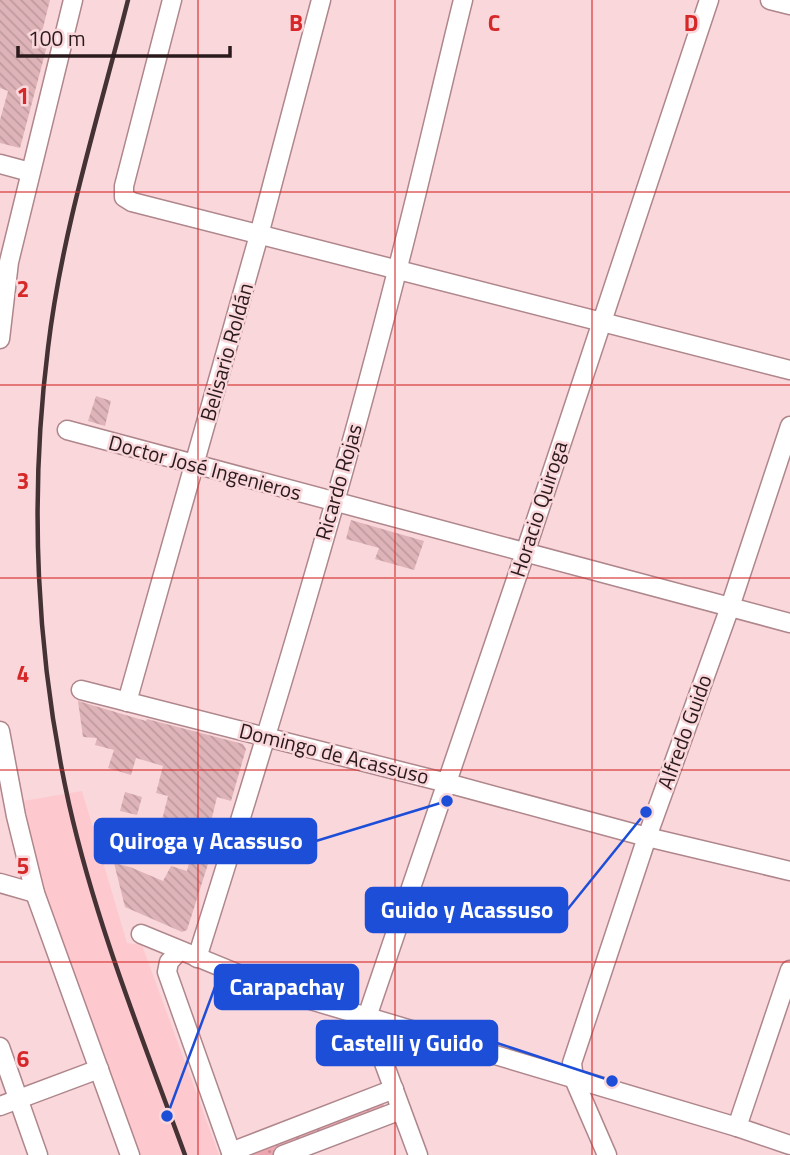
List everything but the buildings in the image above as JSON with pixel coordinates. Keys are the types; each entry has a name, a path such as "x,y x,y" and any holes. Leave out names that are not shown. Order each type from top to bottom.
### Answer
{"street":[{"path":"0,338 9,262 73,0"},
{"path":"172,0 124,186 124,197 132,202 790,370"},
{"name":"Belisario Roldán","path":"127,702 259,235 321,0"},
{"name":"Ricardo Rojas","path":"197,958 267,737 398,269 463,0"},
{"name":"Horacio Quiroga","path":"367,1017 525,554 709,0"},
{"path":"770,0 790,5"},
{"path":"0,164 30,172"},
{"name":"Alfredo Guido","path":"574,1079 572,1063 646,838 730,607 790,426"},
{"name":"Doctor José Ingenieros","path":"67,430 790,623"},
{"name":"Domingo de Acassuso","path":"81,691 447,783 646,838 790,871"},
{"path":"0,731 16,816 35,893 130,1155"},
{"path":"0,883 35,893"},
{"path":"141,934 277,990 790,1145"},
{"path":"179,951 169,962 167,972 231,1153 394,1089"},
{"path":"737,1127 790,970"},
{"path":"367,1017 418,1155"},
{"path":"0,1047 38,1155"},
{"path":"0,1106 99,1069"},
{"path":"574,1079 607,1155"},
{"path":"283,1155 401,1110"}],"shaded area":[{"path":"82,791 127,943 142,945 219,1155 138,1155 44,891 23,801"},
{"path":"381,1098 386,1111 273,1155 245,1155"}],"railway":[{"path":"128,0 82,173 54,304 42,405 39,577 49,691 58,748 80,849 121,981 185,1155"}],"place":[{"name":"Quiroga y Acassuso","path":"447,801"},
{"name":"Guido y Acassuso","path":"646,812"},
{"name":"Castelli y Guido","path":"612,1081"},
{"name":"Carapachay","path":"167,1116"}]}
